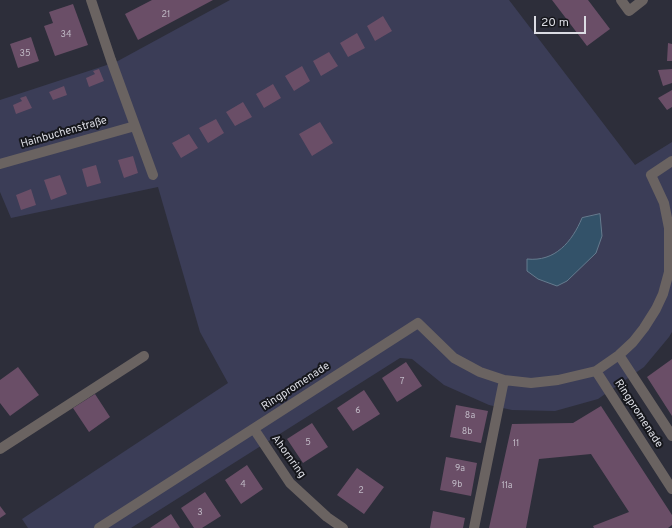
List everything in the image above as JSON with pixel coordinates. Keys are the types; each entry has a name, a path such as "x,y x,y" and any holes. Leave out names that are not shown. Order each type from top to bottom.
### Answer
{"street":[{"path":"91,0 153,175"},
{"path":"621,0 629,11 643,0"},
{"name":"Hainbuchenstraße","path":"0,164 135,126"},
{"name":"Ringpromenade","path":"99,528 418,323 454,358 480,372 504,380 531,382 558,380 596,371 619,355 633,342 644,328 663,294 671,273 668,222 664,203 651,175 672,161"},
{"name":"Ringpromenade","path":"619,355 672,436"},
{"path":"0,449 144,356"},
{"name":"Ringpromenade","path":"596,371 672,490"},
{"path":"474,528 504,380"},
{"name":"Ahornring","path":"254,429 290,483 327,517 343,528"}],"shaded area":[{"path":"230,0 509,0 635,165 672,142 672,332 644,367 598,399 555,411 512,410 489,405 444,385 412,359 400,358 131,528 28,528 22,519 228,383 200,332 158,187 11,218 0,192 0,100 116,62"},
{"path":"600,214 602,236 596,253 567,281 557,286 538,279 527,271 527,259 537,259 554,254 568,242 582,218"}],"building":[{"path":"152,0 213,0 138,40 125,14"},
{"path":"552,0 588,0 610,29 587,46"},
{"path":"73,4 88,45 55,56 44,26 53,23 49,12"},
{"path":"383,16 392,31 375,41 367,26"},
{"path":"357,33 365,48 348,57 340,43"},
{"path":"31,37 39,61 18,68 10,44"},
{"path":"668,43 672,44 672,61 667,61"},
{"path":"329,52 338,66 321,76 313,61"},
{"path":"302,66 310,81 294,91 285,76"},
{"path":"99,69 104,81 89,87 86,78 95,74 93,71"},
{"path":"672,69 672,83 663,86 658,70"},
{"path":"273,84 281,98 264,108 256,94"},
{"path":"64,86 67,95 53,100 49,92"},
{"path":"672,90 672,107 667,110 658,98"},
{"path":"26,96 32,108 16,114 13,105 22,101 20,98"},
{"path":"243,102 252,117 235,126 226,112"},
{"path":"216,119 224,133 208,143 199,128"},
{"path":"320,122 333,143 312,156 299,134"},
{"path":"189,134 198,148 181,158 172,143"},
{"path":"133,156 138,173 124,178 118,160"},
{"path":"96,165 101,183 87,187 82,169"},
{"path":"60,175 67,194 51,200 44,180"},
{"path":"31,189 36,205 21,210 16,195"},
{"path":"672,359 672,416 647,377"},
{"path":"406,362 422,386 397,402 382,378"},
{"path":"18,367 39,395 10,416 0,403 0,380"},
{"path":"364,390 380,414 353,431 337,408"},
{"path":"95,394 110,417 89,432 73,408"},
{"path":"456,405 488,411 481,443 450,437"},
{"path":"601,406 672,515 672,525 668,528 594,528 593,526 629,512 591,454 539,459 526,528 489,528 512,424 573,423"},
{"path":"312,423 328,447 303,463 287,439"},
{"path":"446,457 477,463 471,496 440,490"},
{"path":"247,465 263,489 241,504 225,480"},
{"path":"357,468 384,487 364,514 337,495"},
{"path":"205,492 221,516 202,528 194,528 181,508"},
{"path":"0,506 6,514 0,518"},
{"path":"433,511 465,518 463,528 430,528"},
{"path":"171,514 180,528 150,528"}]}
